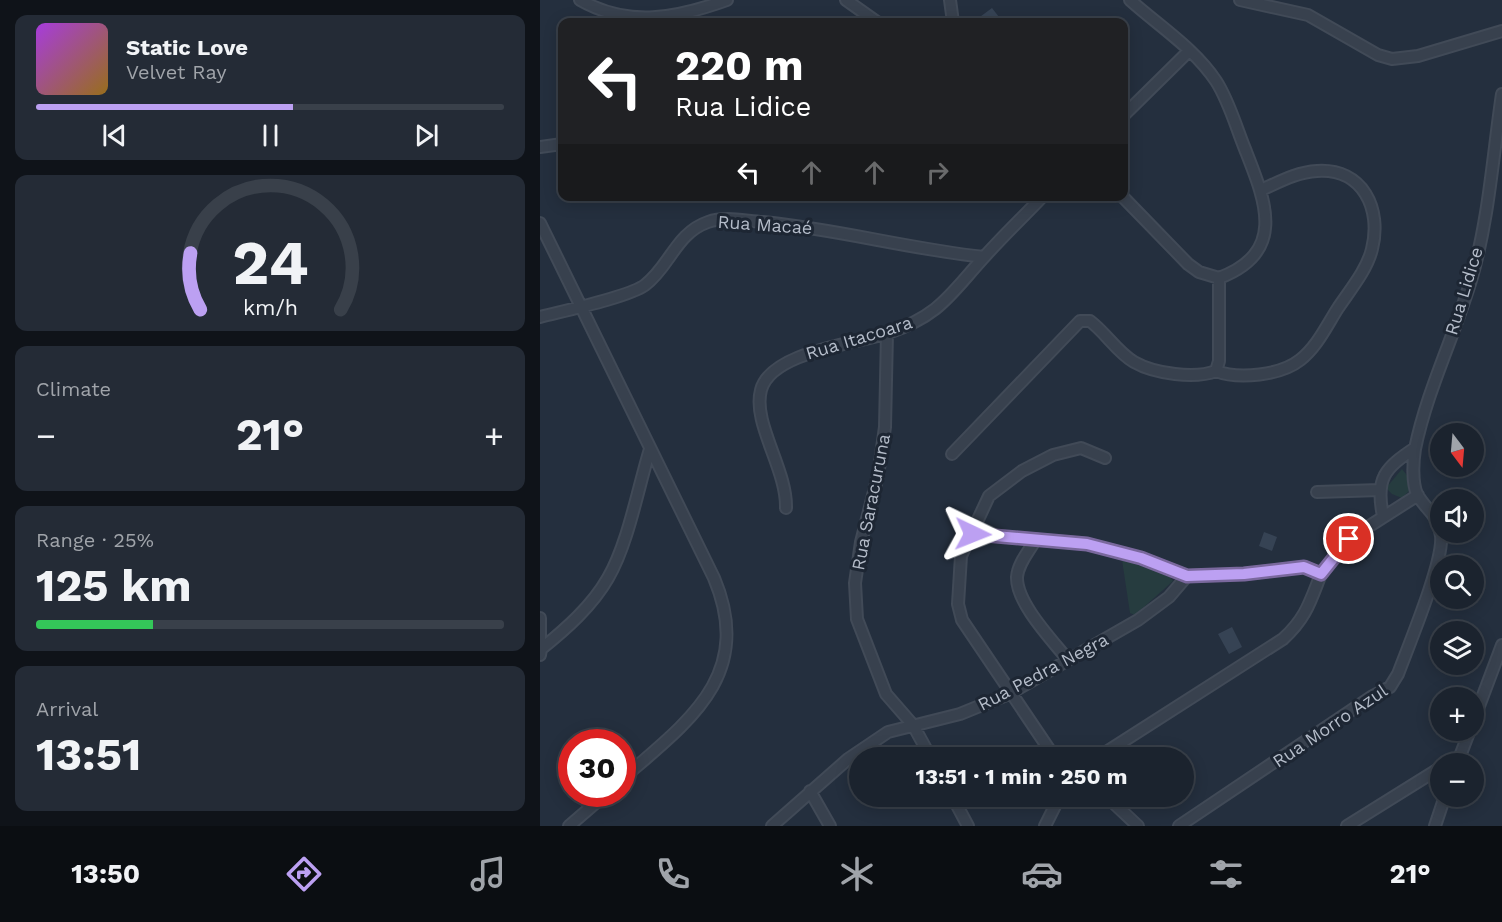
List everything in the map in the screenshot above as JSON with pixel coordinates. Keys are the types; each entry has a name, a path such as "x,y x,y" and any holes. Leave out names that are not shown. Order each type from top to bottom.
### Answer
{"street":[{"path":"580,0 598,10 632,18"},
{"path":"649,18 674,16 727,0"},
{"path":"846,0 871,18"},
{"path":"950,0 952,18"},
{"path":"1127,201 1198,272 1219,278 1243,267 1262,243 1266,226 1261,190 1217,82 1189,51 1130,0"},
{"path":"1240,0 1308,15 1378,55 1392,59 1418,56 1502,32"},
{"path":"1128,111 1189,51"},
{"name":"Rua Lidice","path":"1416,491 1415,448 1438,367 1472,279 1479,250 1502,94"},
{"path":"540,147 558,145"},
{"path":"952,454 1075,324 1090,321 1122,352 1144,366 1190,375 1216,370 1248,375 1273,372 1300,361 1317,341 1365,267 1372,250 1375,229 1368,195 1361,185 1340,172 1305,173 1261,190"},
{"name":"Rua Itacoara","path":"786,508 785,483 762,418 761,392 766,378 786,362 803,355 887,333 930,315 946,302 984,257 1037,201"},
{"name":"Rua Macaé","path":"540,318 645,285 685,236 706,222 720,218 823,229 915,248 984,257"},
{"path":"540,223 723,599 728,640 717,680 706,700 636,766"},
{"path":"1216,370 1219,361 1219,278"},
{"name":"Rua Saracuruna","path":"887,333 885,427 878,476 861,542 855,598 862,635 886,694 914,725 925,747"},
{"path":"1047,747 1009,694 962,620 960,612 961,556 989,496 1022,471 1053,455 1073,449 1081,448 1105,458"},
{"path":"1383,516 1379,498 1387,468 1415,448"},
{"path":"540,652 573,622 608,578 618,556 650,449"},
{"path":"1317,492 1380,490"},
{"path":"1114,747 1283,639 1300,625 1309,608 1321,574 1349,539 1416,491"},
{"name":"Rua Morro Azul","path":"1179,826 1371,697 1390,687 1395,681 1436,568 1441,539 1433,511 1416,491"},
{"path":"973,534 1087,544 1141,558 1187,576 1244,574 1304,567 1321,574"},
{"path":"1036,539 1017,576 1031,612 1068,660"},
{"name":"Rua Pedra Negra","path":"772,826 848,759 888,732 960,714 1009,694 1138,620 1169,597 1187,576"},
{"path":"540,618 540,652"},
{"path":"1484,693 1502,645"},
{"path":"1347,826 1430,774"},
{"path":"810,791 830,826"},
{"path":"569,826 591,807"},
{"path":"958,807 968,826"},
{"path":"1045,826 1054,807"},
{"path":"1118,807 1138,826"},
{"path":"1435,826 1442,807"}],"green space":[{"path":"1402,469 1409,478 1409,491 1402,498 1392,494 1386,488"},
{"path":"1122,560 1168,574 1173,581 1135,615 1130,613"}],"building":[{"path":"992,8 999,17 998,18 978,18"},
{"path":"1264,532 1277,537 1272,551 1259,546"},
{"path":"1232,627 1242,647 1229,654 1218,634"}],"route":[{"path":"973,534 1045,538 1087,544 1110,552 1141,558 1187,576 1244,574 1304,567 1321,574 1349,539"}]}
